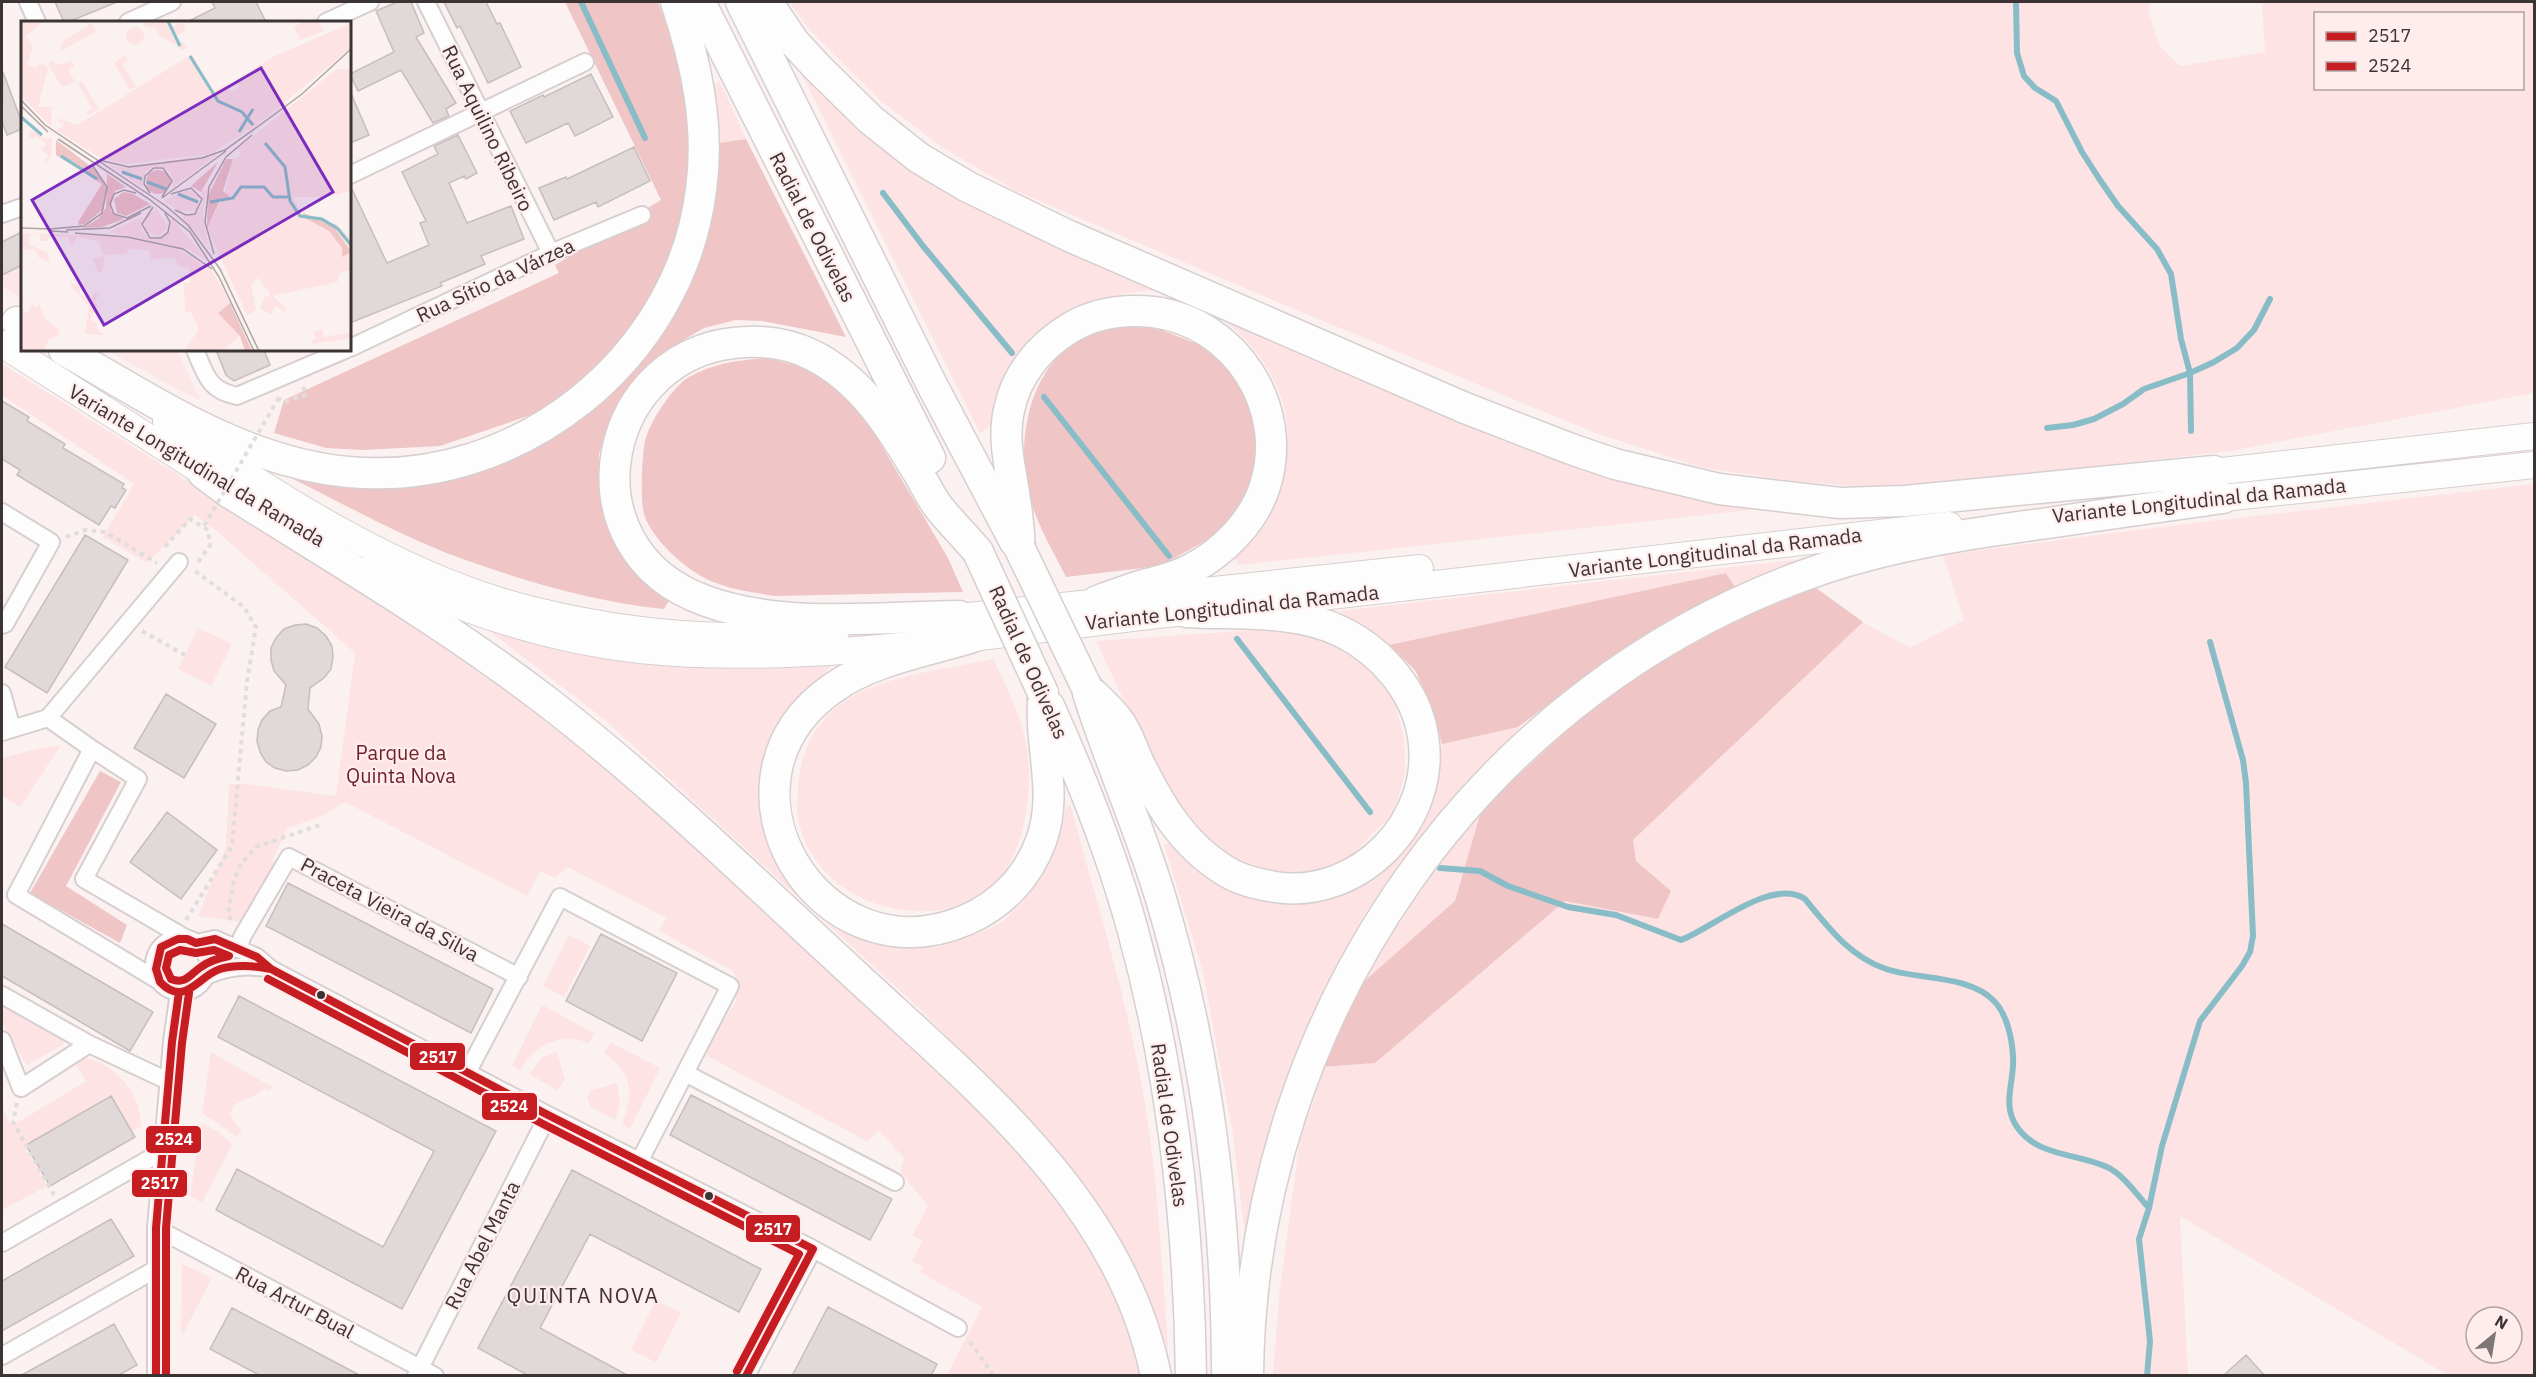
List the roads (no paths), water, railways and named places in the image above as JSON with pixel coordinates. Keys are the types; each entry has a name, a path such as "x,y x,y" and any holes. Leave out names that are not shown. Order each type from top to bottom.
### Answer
{"highway":[{"path":"66,351 207,431 268,455 309,466 381,474 414,471 486,454 521,439 572,408 616,369 653,321 668,296 687,249 697,217 702,188 703,116 698,82 676,2"},
{"name":"Radial de Odivelas","path":"700,2 978,552 1078,770 1114,870 1133,931 1154,1020 1171,1112 1181,1200 1191,1376"},
{"name":"Radial de Odivelas","path":"741,2 931,383 1005,526 1020,549 1086,688 1099,728 1132,810 1175,948 1197,1047 1218,1192 1227,1376"},
{"path":"767,2 794,42 842,94 919,158 960,182 1060,232 1444,399 1615,464 1719,489 1840,503 2219,484"},
{"path":"1020,549 1016,503 1007,454 1006,428 1009,407 1017,385 1029,364 1056,336 1077,324 1119,311 1166,314 1205,328 1226,344 1255,380 1269,423 1272,446 1265,487 1242,528 1205,561 1167,580 1140,586 1097,601"},
{"path":"966,627 795,617 727,608 687,593 663,578 640,557 626,536 617,510 614,482 616,453 623,430 635,406 650,385 668,368 688,356 714,345 737,342 763,341 789,346 812,355 855,384 896,437 936,504 978,552"},
{"path":"203,473 227,491 419,611 475,649 569,719 649,786 932,1046 1017,1129 1073,1194 1098,1232 1120,1274 1141,1322 1156,1376"},
{"path":"1248,1376 1255,1274 1272,1174 1295,1097 1332,1005 1370,937 1418,865 1471,800 1536,735 1592,691 1665,642 1746,601 1823,569 1944,537 2219,484"},
{"path":"1086,688 1119,721 1150,785 1176,826 1190,844 1226,871 1244,880 1265,885 1287,889 1310,888 1346,877 1368,864 1398,835 1408,819 1422,777 1425,755 1423,735 1409,694 1394,673 1361,644 1342,632 1321,624 1298,618 1186,612"},
{"path":"966,627 858,674 834,687 812,705 797,723 785,745 778,769 775,810 779,834 789,857 803,879 825,901 848,917 873,927 914,932 936,930 980,915 1010,891 1033,860 1047,818 1050,790 1043,728 1043,693"}],"main road":[{"name":"Variante Longitudinal da Ramada","path":"45,351 203,473 318,540 404,584 482,614 562,637 639,650 758,654 835,650 1097,601 1391,572 2007,500 2219,484 2535,465"},
{"name":"Variante Longitudinal da Ramada","path":"60,351 228,462 326,522 437,577 518,606 572,619 623,627 727,636 882,628 966,627 1186,612 1982,521 2535,436"}],"street":[{"path":"28,2 37,21"},
{"path":"130,21 172,2"},
{"path":"328,21 370,2"},
{"name":"Rua Aquilino Ribeiro","path":"426,2 551,253"},
{"path":"351,175 585,62"},
{"path":"2,214 21,207"},
{"name":"Rua Sítio da Várzea","path":"351,348 551,253 642,215"},
{"path":"195,351 207,376 220,393 237,396 343,351"},
{"path":"2,512 51,542 5,624 2,625"},
{"path":"2,693 7,730 48,718 175,566"},
{"path":"48,718 138,778 84,879 187,938 207,958 206,976"},
{"path":"92,749 16,895 159,981 165,987 179,992 195,988 206,976 226,968 249,965 272,969"},
{"name":"Praceta Vieira da Silva","path":"239,948 242,937 289,857 519,977"},
{"path":"468,1073 560,897 730,986 639,1162"},
{"path":"159,981 155,973 156,954 169,941 187,938 215,939 239,948 257,957 272,969 468,1073 813,1250 958,1328"},
{"path":"156,1376 156,1228 172,1042 179,992"},
{"path":"2,995 89,1044 170,1082"},
{"path":"2,1040 21,1088 89,1044"},
{"path":"685,1073 895,1182"},
{"name":"Rua Abel Manta","path":"418,1372 548,1115"},
{"path":"2,1243 163,1151"},
{"name":"Rua Artur Bual","path":"156,1228 418,1372 435,1376"},
{"path":"746,1376 813,1250"},
{"path":"2,1356 156,1269"}],"waterway":[{"path":"581,2 645,138"},
{"path":"2016,2 2017,53 2024,76 2035,88 2056,101 2082,152 2100,180 2118,206 2157,249 2171,274 2181,339 2190,373 2191,431"},
{"path":"883,193 923,246 1012,353"},
{"path":"2047,428 2073,425 2094,419 2123,404 2144,389 2214,362 2237,348 2254,330 2270,299"},
{"path":"1044,397 1169,556"},
{"path":"1237,639 1370,812"},
{"path":"2147,1376 2150,1341 2139,1239 2149,1208 2162,1146 2200,1021 2242,966 2250,952 2253,936 2243,760 2210,642"},
{"path":"1440,868 1480,871 1508,886 1568,907 1616,915 1681,940 1759,899 1776,894 1791,894 1805,899 1841,940 1873,964 1899,972 1958,982 1984,993 1994,1001 1999,1006 2008,1027 2011,1042 2013,1066 2009,1101 2012,1118 2017,1127 2026,1137 2047,1149 2095,1162 2113,1170 2149,1208"}],"district":[{"name":"QUINTA NOVA","path":"583,1295"}],"park label":[{"name":"Parque da Quinta Nova","path":"401,764"}]}
